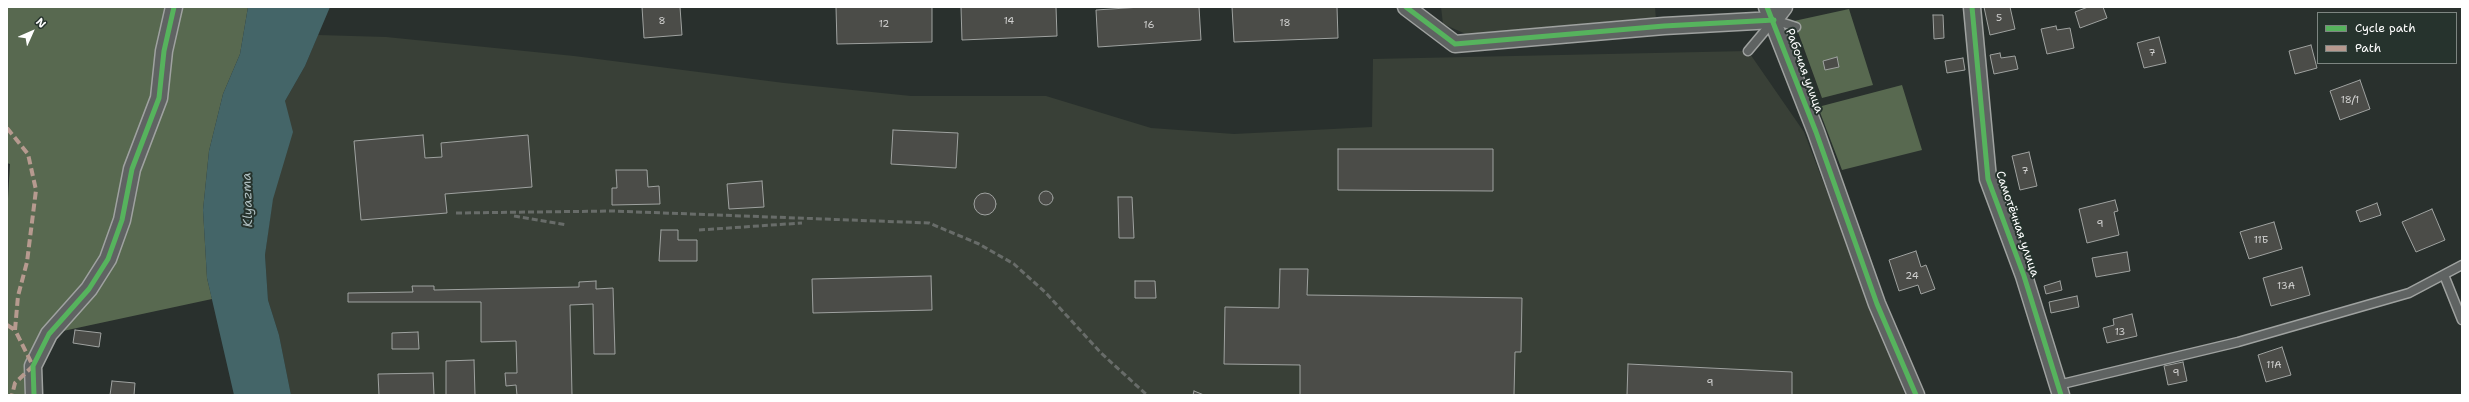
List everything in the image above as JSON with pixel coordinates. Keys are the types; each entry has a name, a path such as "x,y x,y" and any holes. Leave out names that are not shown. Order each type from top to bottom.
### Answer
{"street":[{"path":"34,395 33,366 49,334 89,290 108,259 122,220 132,169 159,98 164,51 174,7"},
{"name":"Рабочая улица","path":"1406,7 1455,44 1466,38 1664,26 1771,13 1877,304 1916,395"},
{"path":"1771,13 1784,7"},
{"name":"Самотёчная улица","path":"1972,7 1988,179 2024,276 2059,390"}],"lane":[{"path":"1748,51 1771,13 1796,27"},
{"path":"2059,390 2238,342 2409,293 2462,265"},
{"path":"2444,275 2462,320"}],"shaded area":[{"path":"1441,7 1655,7 1656,20 1466,34 1443,24"},
{"path":"318,35 386,37 574,56 784,83 911,96 1046,96 1151,128 1234,134 1372,127 1373,59 1748,51 1804,132 1905,395 291,395 279,335 268,300 265,255 285,101 305,66"}],"green space":[{"path":"7,7 248,7 240,54 223,94 209,151 203,210 207,278 212,299 49,334 34,395 7,395 7,216 10,164 7,163"},
{"path":"1849,9 1873,85 1822,98 1794,21"},
{"path":"1902,85 1922,150 1842,170 1818,107"}],"water":[{"name":"Klyazma","path":"248,7 330,7 305,66 285,101 293,132 273,199 265,255 268,300 279,335 291,395 234,395 207,278 203,210 209,151 223,94 240,54"}],"building":[{"path":"642,7 680,7 682,35 644,38"},
{"path":"836,7 932,7 932,42 837,44"},
{"path":"961,7 1056,7 1057,36 962,40"},
{"path":"1141,7 1199,7 1201,40 1098,47 1096,10"},
{"path":"1232,7 1337,7 1338,38 1234,42"},
{"path":"1984,7 2010,7 2015,29 1990,35"},
{"path":"2088,7 2103,7 2107,18 2080,28 2075,12"},
{"path":"1933,15 1943,15 1944,38 1934,39"},
{"path":"2056,26 2057,30 2070,28 2074,48 2047,54 2041,29"},
{"path":"2159,37 2166,63 2144,68 2137,43"},
{"path":"2311,45 2317,68 2295,74 2289,51"},
{"path":"2000,53 2001,58 2015,56 2018,69 1994,74 1990,55"},
{"path":"1837,57 1839,67 1825,70 1823,61"},
{"path":"1963,58 1965,70 1947,73 1945,61"},
{"path":"2360,80 2370,109 2340,120 2330,91"},
{"path":"893,130 958,133 956,168 891,164"},
{"path":"423,135 425,158 442,157 441,143 528,135 532,187 445,194 447,213 361,220 354,141"},
{"path":"1338,149 1493,149 1493,191 1338,190"},
{"path":"2029,152 2037,186 2020,190 2012,156"},
{"path":"616,170 647,170 648,187 659,186 660,204 612,205 612,188 617,188"},
{"path":"762,181 764,207 729,209 727,184"},
{"path":"1046,191 1051,193 1053,198 1051,203 1046,205 1041,203 1039,198 1041,193"},
{"path":"985,193 989,194 995,200 995,208 989,214 985,215 981,214 975,208 974,204 975,200 981,194"},
{"path":"1118,197 1132,197 1134,238 1119,238"},
{"path":"2115,200 2118,211 2114,212 2119,235 2087,243 2079,209"},
{"path":"2377,203 2381,215 2360,222 2356,211"},
{"path":"2432,209 2445,240 2416,252 2402,222"},
{"path":"2274,222 2282,249 2249,259 2240,232"},
{"path":"661,230 678,230 678,240 697,240 697,261 659,261"},
{"path":"1916,251 1921,267 1926,265 1935,289 1921,294 1918,285 1899,291 1889,260"},
{"path":"2127,252 2130,271 2096,277 2092,258"},
{"path":"2302,267 2310,295 2271,306 2263,278"},
{"path":"1280,269 1308,269 1307,295 1522,298 1521,352 1515,352 1514,395 1300,395 1300,365 1224,364 1225,307 1279,308"},
{"path":"931,276 932,310 813,313 812,279"},
{"path":"596,281 596,289 613,288 615,354 594,354 593,304 570,305 572,395 517,395 516,385 506,386 505,373 517,373 516,341 481,342 481,302 348,302 348,293 413,292 412,286 434,286 434,290 579,287 579,282"},
{"path":"1135,281 1155,281 1156,298 1135,298"},
{"path":"2060,281 2062,290 2046,294 2044,286"},
{"path":"2077,296 2079,307 2051,313 2049,302"},
{"path":"2132,314 2137,336 2107,343 2103,328 2114,325 2113,319"},
{"path":"75,330 101,333 99,347 73,343"},
{"path":"418,332 419,349 392,349 392,333"},
{"path":"2282,347 2291,375 2266,382 2258,355"},
{"path":"474,360 475,395 446,395 446,361"},
{"path":"2183,362 2187,381 2168,385 2164,366"},
{"path":"1628,364 1792,372 1792,395 1627,395"},
{"path":"433,373 434,395 379,395 378,374"},
{"path":"112,381 135,383 134,395 110,395"},
{"path":"1194,391 1204,395 1193,395"}],"railway":[{"path":"456,213 612,211 929,223 979,244 1014,264 1046,293 1101,353 1147,395"},
{"path":"514,216 567,225"},
{"path":"699,230 802,223"}],"marked path":[{"path":"7,128 28,154 36,190 27,262 18,296 15,330 33,366 15,383 12,395"},
{"path":"7,325 15,330"}],"cycle path":[{"path":"34,395 33,366 49,334 89,289 108,259 122,220 132,169 159,98 164,51 174,7"},
{"path":"1406,7 1455,44 1664,26 1774,20"},
{"path":"1767,7 1816,132 1877,304 1916,395"},
{"path":"1972,7 1988,179 2024,276 2061,395"}]}
